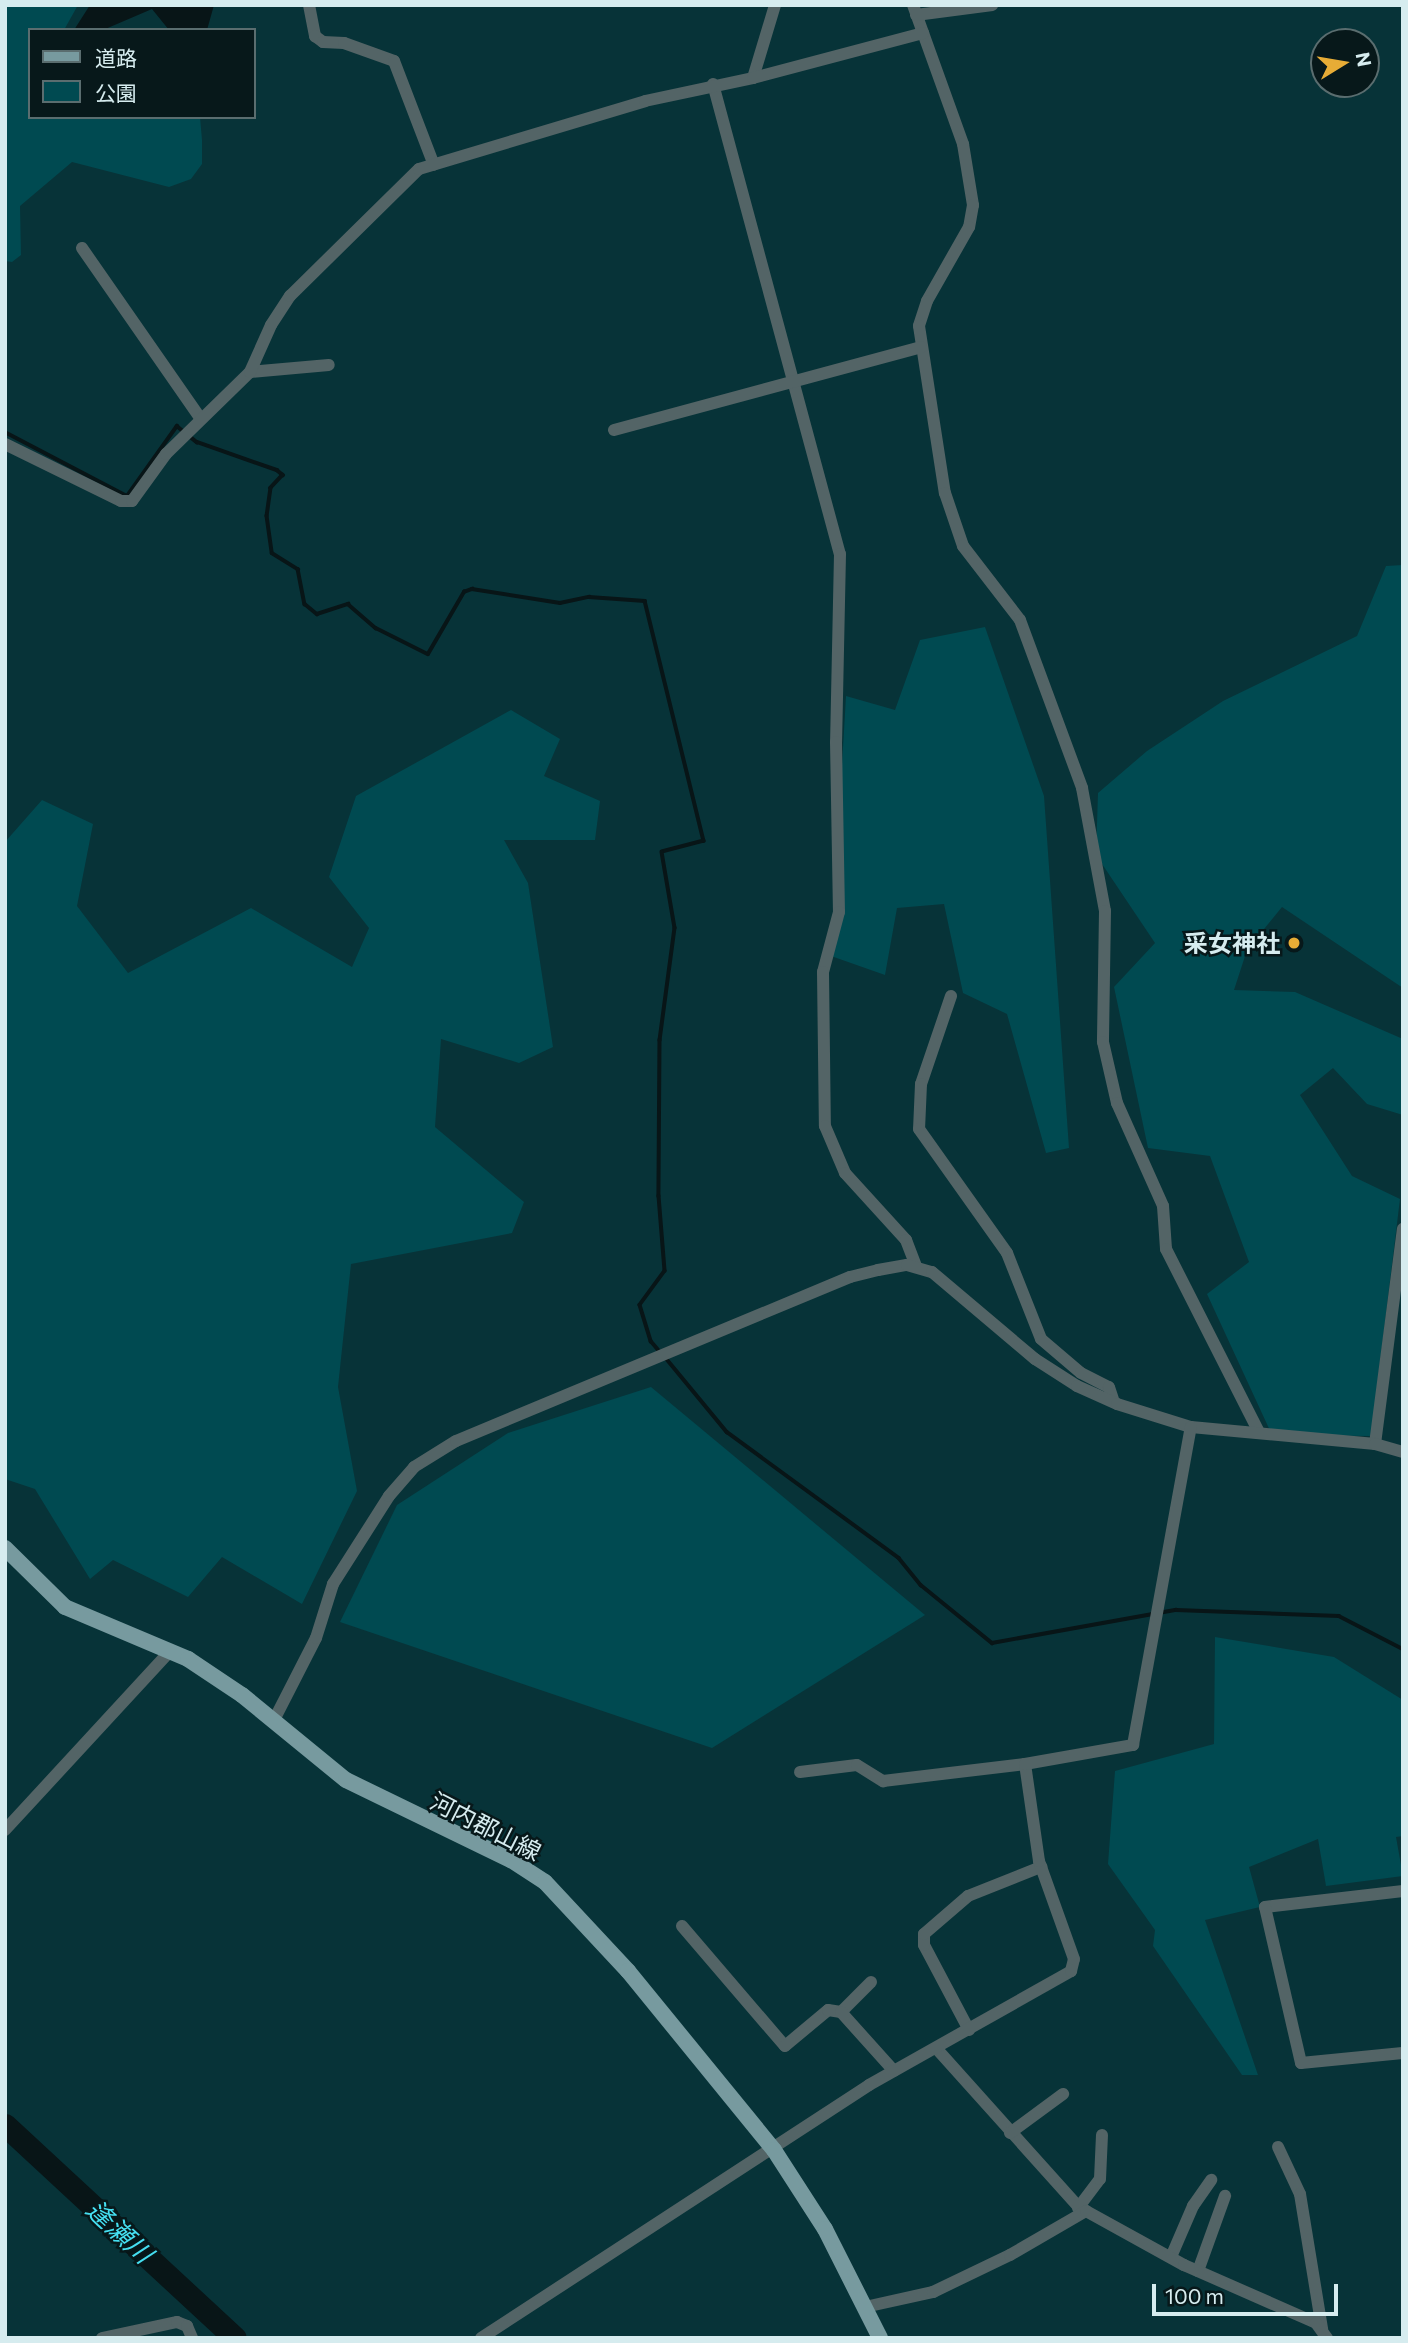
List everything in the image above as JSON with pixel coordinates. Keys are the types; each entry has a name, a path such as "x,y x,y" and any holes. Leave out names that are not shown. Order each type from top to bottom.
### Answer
{"main road":[{"name":"河内郡山線","path":"5,1548 65,1607 170,1651 220,1679 346,1780 511,1860 545,1882 620,1961 774,2150 825,2228 880,2338"}],"street":[{"path":"309,5 315,36 323,42 344,43 394,61 434,165"},
{"path":"752,78 775,5"},
{"path":"992,5 914,10 962,144 973,205 961,244 921,314 921,347 954,526 970,555 1020,620 1088,807 1105,911 1103,1042 1117,1103 1163,1206 1168,1255 1259,1432"},
{"path":"5,444 129,502 201,419 250,372 271,325 290,296 406,179 434,165 713,84 752,78 923,33"},
{"path":"713,84 842,575 836,722 839,912 822,993 825,1126 845,1173 906,1240 916,1266"},
{"path":"82,248 201,419"},
{"path":"614,430 921,347"},
{"path":"250,372 329,365"},
{"path":"951,996 921,1084 919,1129 1007,1253 1041,1339 1081,1373 1109,1387 1114,1402"},
{"path":"1375,1444 1403,1229"},
{"path":"273,1722 316,1639 333,1584 389,1496 414,1467 456,1441 850,1277 916,1266 932,1272 1035,1359 1114,1402 1191,1427 1375,1444 1403,1452"},
{"path":"800,1772 857,1765 883,1781 1025,1764 1133,1745 1191,1427"},
{"path":"5,1830 170,1651"},
{"path":"481,2338 774,2150 791,2133 1073,1967 1041,1867 1025,1764"},
{"path":"969,2030 924,1945 924,1934 968,1896 1041,1867"},
{"path":"1403,1891 1265,1907 1301,2063 1403,2053"},
{"path":"682,1926 785,2046 828,2010 841,2012 894,2071"},
{"path":"841,2012 871,1982"},
{"path":"936,2048 1080,2209 1324,2334"},
{"path":"1010,2133 1063,2094"},
{"path":"865,2306 942,2288 1010,2255 1080,2209 1100,2179 1102,2134"},
{"path":"1278,2147 1300,2194 1324,2334"},
{"path":"1171,2257 1193,2206 1211,2180"},
{"path":"1198,2271 1225,2196"},
{"path":"102,2338 177,2322 187,2326 192,2338"}],"green space":[{"path":"5,5 78,5 65,28 28,28 28,119 200,119 202,164 191,179 169,187 72,162 20,206 21,255 12,262 5,261"},
{"path":"1403,565 1403,988 1282,907 1247,950 1234,990 1295,992 1403,1039 1403,1115 1367,1104 1333,1068 1300,1095 1352,1176 1400,1199 1371,1436 1272,1435 1207,1294 1249,1262 1210,1156 1148,1148 1114,987 1155,943 1096,855 1098,793 1147,751 1223,701 1357,636 1386,566"},
{"path":"985,627 1044,796 1069,1148 1046,1153 1007,1014 963,993 944,904 897,908 885,975 831,956 846,696 895,710 920,640"},
{"path":"511,710 560,739 544,776 600,801 595,840 504,840 528,883 553,1047 519,1063 441,1039 435,1127 524,1202 512,1233 351,1264 338,1387 357,1491 302,1604 222,1557 188,1597 113,1560 90,1579 35,1489 5,1479 5,842 42,800 93,824 77,906 128,973 251,908 352,967 369,928 329,877 356,796"},
{"path":"651,1387 925,1615 712,1748 340,1622 397,1505 508,1433"},
{"path":"1215,1637 1334,1657 1403,1700 1403,1836 1396,1837 1403,1876 1326,1886 1318,1839 1249,1867 1260,1907 1205,1920 1258,2075 1242,2075 1153,1946 1155,1930 1108,1864 1115,1771 1214,1744"}],"shaded area":[{"path":"90,5 214,5 208,28 167,28 152,9 108,28 75,28"}],"waterway":[{"path":"5,432 127,496 177,426 197,442 277,470 283,475 271,488 267,516 272,553 298,569 305,604 317,614 348,604 376,628 428,654 464,592 472,589 560,603 589,597 645,601 704,841 662,852 675,928 660,1040 659,1196 665,1271 640,1305 651,1341 661,1353"},
{"path":"666,1358 727,1432 899,1558 921,1585 992,1643 1176,1610 1339,1616 1403,1649"},
{"name":"逢瀬川","path":"5,2125 235,2338"}],"place":[{"name":"采女神社","path":"1294,943"}]}
